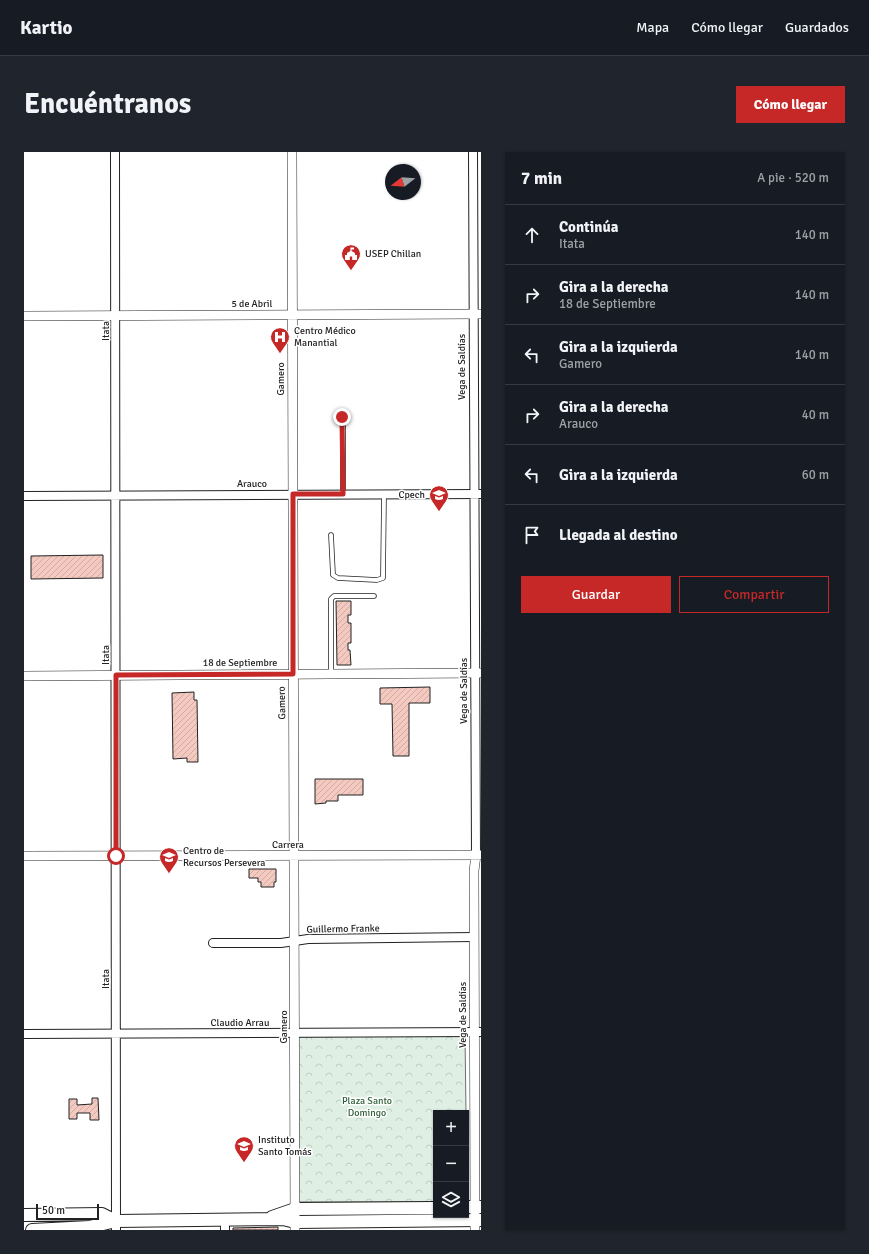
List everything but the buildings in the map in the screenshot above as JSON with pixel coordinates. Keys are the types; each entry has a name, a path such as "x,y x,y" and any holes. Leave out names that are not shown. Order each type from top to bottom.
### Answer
{"main road":[{"path":"295,1220 433,1208"},
{"path":"24,1215 102,1214 116,1226"},
{"path":"32,1230 90,1226 225,1225 263,1220 477,1224"}],"street":[{"name":"Itata","path":"115,152 116,1226"},
{"name":"Gamero","path":"292,152 295,1220"},
{"name":"Vega de Saldías","path":"472,152 477,314 478,494 478,900 474,937 478,979 474,1207 477,1224"},
{"name":"5 de Abril","path":"24,316 477,314"},
{"name":"Arauco","path":"24,496 478,494"},
{"name":"18 de Septiembre","path":"24,676 478,673"},
{"name":"Carrera","path":"24,856 478,855"},
{"name":"Guillermo Franke","path":"213,943 281,943 308,939 474,937"},
{"name":"Claudio Arrau","path":"24,1034 478,1032"}],"lane":[{"path":"342,417 343,494"},
{"path":"331,535 333,575 338,578 377,580 383,578 384,494"},
{"path":"331,674 332,599 334,596 374,596"}],"green space":[{"name":"Plaza Santo Domingo","path":"465,1035 466,1110 433,1110 433,1202 298,1202 297,1036"}],"place":[{"name":"USEP Chillan","path":"351,271"},
{"name":"Centro Médico Manantial","path":"280,354"},
{"name":"Cpech","path":"439,512"},
{"name":"Centro de Recursos Persevera","path":"169,874"},
{"name":"Instituto Santo Tomás","path":"244,1163"}],"route":[{"path":"116,856 116,675 293,674 293,494 343,494 342,417"}]}
